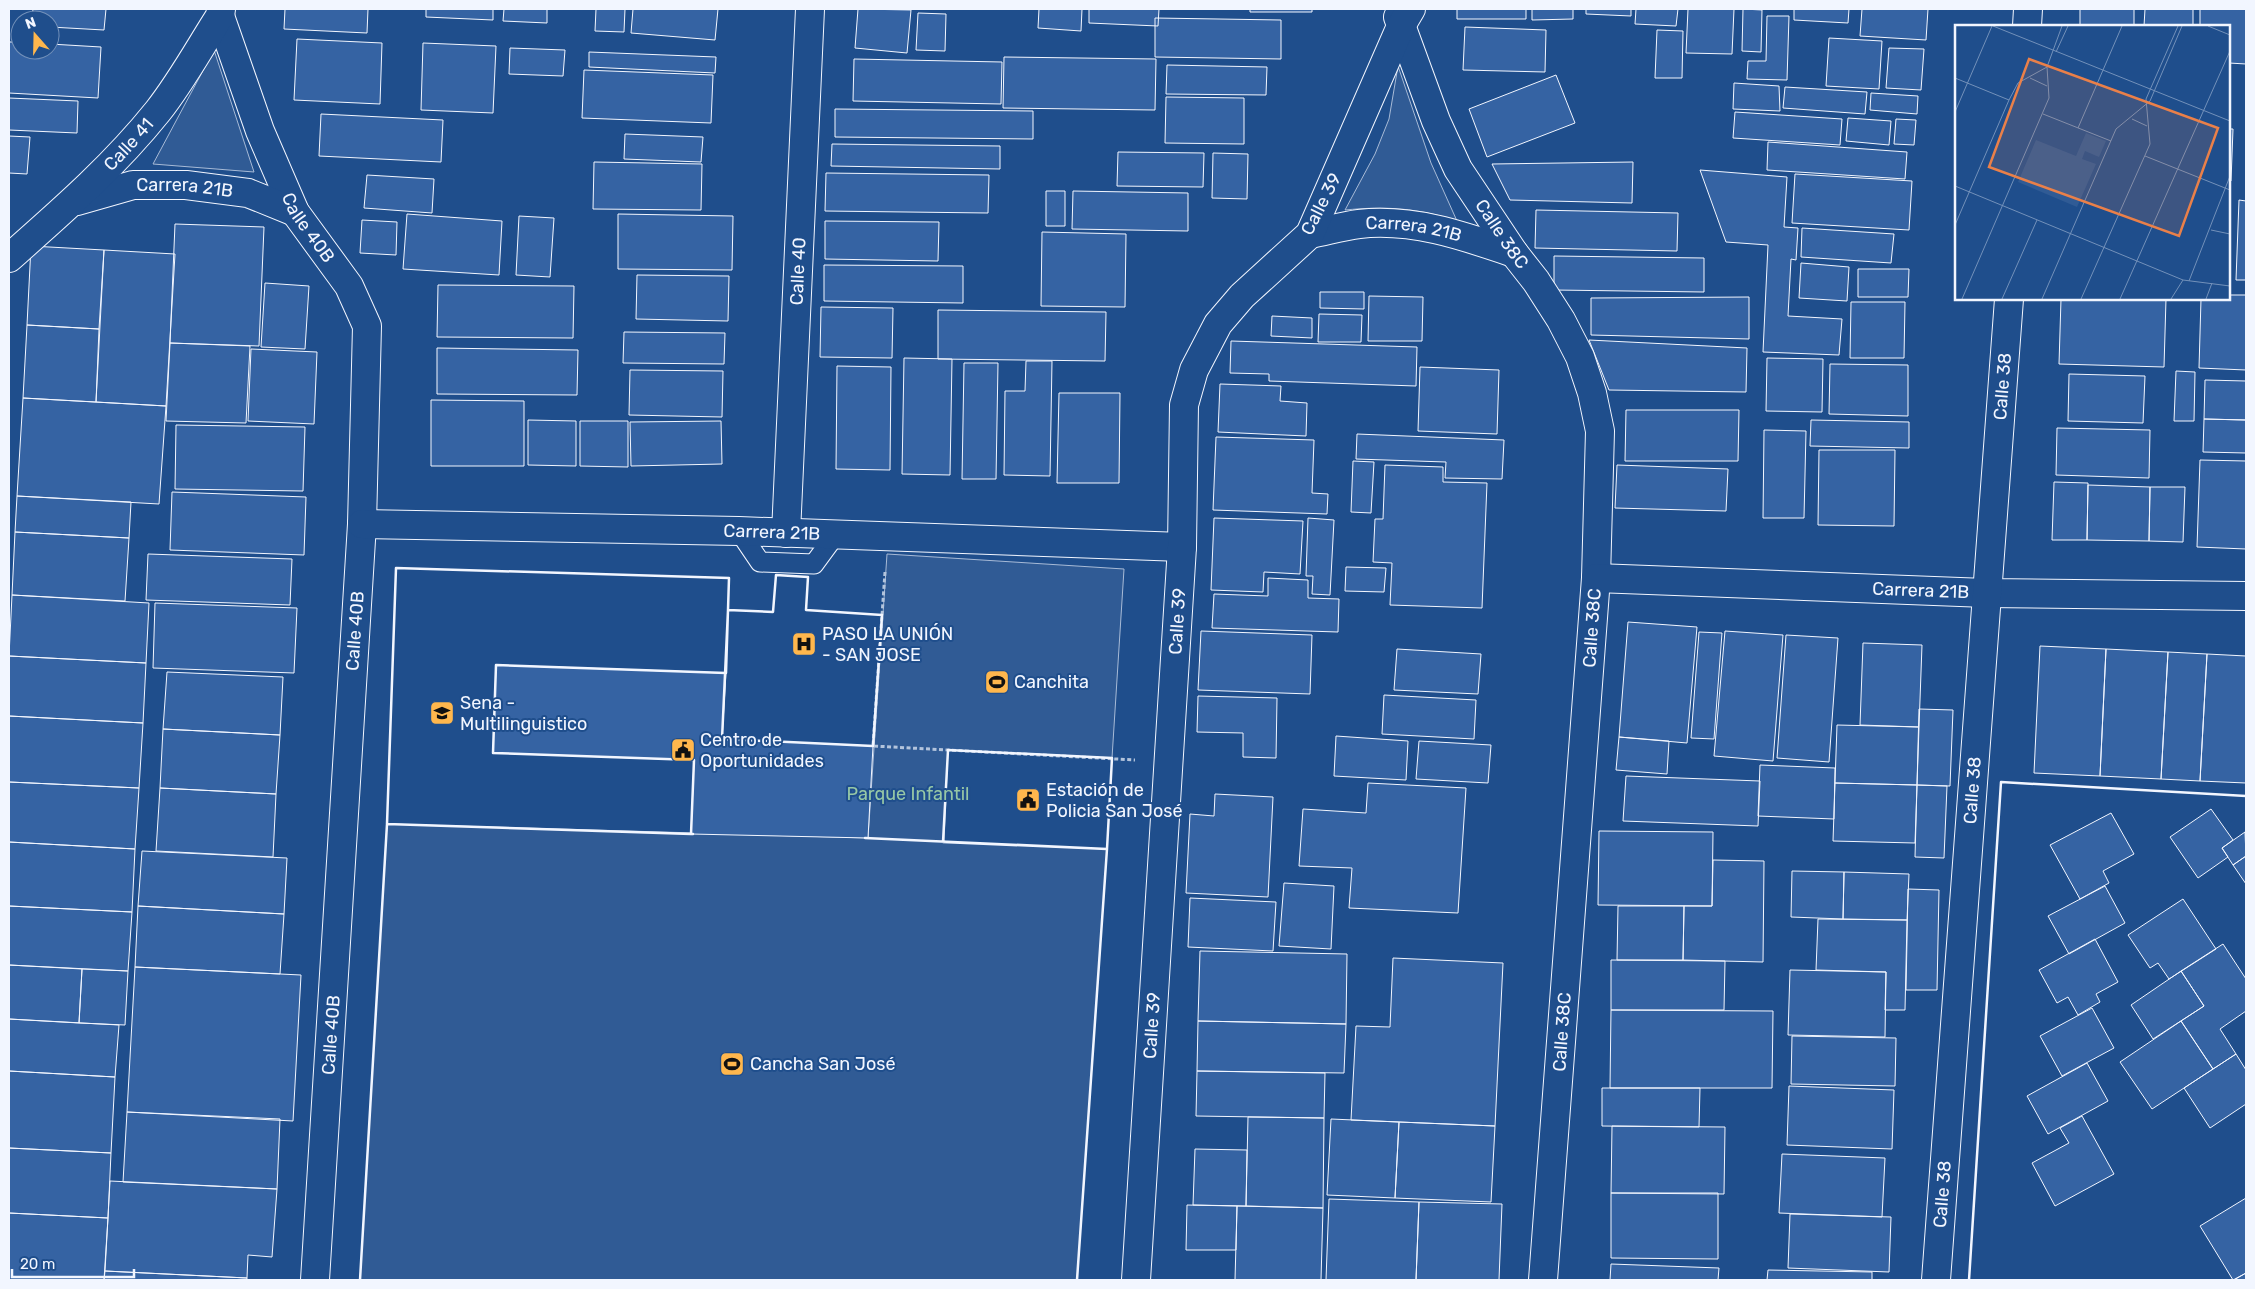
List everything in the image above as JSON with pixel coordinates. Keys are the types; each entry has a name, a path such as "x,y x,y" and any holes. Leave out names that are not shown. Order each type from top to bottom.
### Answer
{"street":[{"name":"Calle 40","path":"786,533 810,9"},
{"path":"2027,25 2028,9"},
{"name":"Calle 41","path":"9,258 73,202 118,158 159,110 220,12"},
{"name":"Calle 40B","path":"220,12 260,131 295,212 350,286 367,326 362,524 315,1280"},
{"name":"Calle 39","path":"1136,1280 1182,547 1184,406 1194,370 1218,324 1242,296 1310,234 1402,14"},
{"name":"Calle 38C","path":"1402,14 1436,120 1458,169 1561,320 1580,357 1592,393 1600,431 1596,578 1543,1280"},
{"name":"Carrera 21B","path":"73,202 133,185 186,185 248,193 295,212"},
{"name":"Carrera 21B","path":"1310,234 1359,224 1402,223 1455,233 1514,253"},
{"name":"Calle 38","path":"1936,1280 2009,300"},
{"name":"Carrera 21B","path":"362,524 739,531 1182,547"},
{"name":"Carrera 21B","path":"1596,578 1986,593 2246,596"}],"lane":[{"path":"739,531 760,562 814,564 836,534"}],"path":[{"path":"889,537 873,746 1170,762"}],"green space":[{"path":"214,50 254,172 153,164"},
{"path":"1398,66 1431,163 1457,221 1429,213 1402,209 1345,210 1375,154 1389,119"},
{"name":"Cancha San José","path":"887,554 1124,569 1112,758 948,750 944,842 1107,849 1077,1280 360,1280 387,824 868,838"}],"building":[{"path":"106,9 104,30 60,28 60,10 33,10"},
{"path":"285,9 368,9 367,33 284,29"},
{"path":"426,9 493,9 493,20 426,17"},
{"path":"504,9 547,9 547,23 503,21"},
{"path":"596,9 625,9 624,32 595,31"},
{"path":"633,9 718,9 715,40 631,33"},
{"path":"858,9 911,10 907,53 855,48"},
{"path":"1039,9 1082,9 1081,31 1038,28"},
{"path":"1089,9 1159,9 1158,26 1089,23"},
{"path":"1250,9 1312,9 1312,12 1250,12"},
{"path":"1457,9 1526,9 1526,19 1457,19"},
{"path":"1532,9 1573,9 1573,19 1532,20"},
{"path":"1586,9 1631,9 1631,16 1586,14"},
{"path":"1636,9 1678,9 1676,26 1635,24"},
{"path":"1688,9 1734,9 1732,54 1686,53"},
{"path":"1743,9 1762,10 1761,52 1742,51"},
{"path":"1794,9 1849,9 1848,23 1794,20"},
{"path":"1862,9 1928,9 1926,40 1860,36"},
{"path":"2080,9 2134,9 2134,25 2080,25"},
{"path":"2145,9 2193,9 2193,25 2144,25"},
{"path":"2200,9 2246,9 2246,64 2230,63 2230,25 2200,25"},
{"path":"918,13 946,14 945,51 916,50"},
{"path":"1767,16 1789,16 1787,80 1747,79 1748,61 1766,61"},
{"path":"1155,18 1281,20 1281,59 1155,57"},
{"path":"1465,27 1546,30 1545,72 1463,70"},
{"path":"1657,30 1683,31 1682,78 1655,78"},
{"path":"1829,38 1882,41 1879,89 1826,86"},
{"path":"297,39 382,43 380,104 294,100"},
{"path":"9,42 10,60 60,60 60,45 101,47 98,98 9,93"},
{"path":"423,43 496,46 493,113 421,110"},
{"path":"510,48 565,50 563,76 509,74"},
{"path":"1889,48 1924,49 1921,90 1886,88"},
{"path":"589,52 716,57 715,73 589,67"},
{"path":"1004,57 1156,59 1155,110 1003,108"},
{"path":"854,59 1002,62 1001,104 853,101"},
{"path":"1167,65 1267,67 1266,95 1166,94"},
{"path":"584,70 713,75 711,123 582,118"},
{"path":"1556,75 1575,123 1487,157 1469,109"},
{"path":"1734,83 1779,86 1780,111 1733,109"},
{"path":"1785,87 1867,92 1865,114 1783,108"},
{"path":"1871,93 1918,96 1917,114 1870,110"},
{"path":"1166,97 1244,98 1244,144 1165,143"},
{"path":"9,98 78,101 77,133 9,130"},
{"path":"835,109 1033,111 1033,139 835,137"},
{"path":"1735,112 1842,119 1840,145 1733,138"},
{"path":"321,114 443,120 441,162 319,156"},
{"path":"1848,118 1891,121 1889,145 1846,141"},
{"path":"1896,119 1916,120 1914,145 1894,144"},
{"path":"2230,129 2233,129 2231,181"},
{"path":"625,134 703,137 701,162 624,159"},
{"path":"9,136 30,137 27,174 9,173"},
{"path":"1768,142 1907,152 1905,179 1767,170"},
{"path":"832,144 1000,146 1000,169 831,166"},
{"path":"1118,152 1204,153 1203,187 1117,186"},
{"path":"1213,153 1248,154 1247,199 1212,198"},
{"path":"594,162 702,164 701,210 593,209"},
{"path":"1633,162 1632,203 1510,200 1492,164"},
{"path":"1700,170 1787,177 1784,227 1798,228 1796,260 1791,259 1788,316 1842,319 1839,355 1763,352 1768,245 1726,242"},
{"path":"826,173 989,175 988,213 825,211"},
{"path":"1795,174 1912,181 1909,230 1792,223"},
{"path":"367,175 434,179 432,213 364,208"},
{"path":"1046,191 1065,191 1065,226 1046,226"},
{"path":"1073,191 1188,193 1188,231 1072,229"},
{"path":"2239,200 2246,201 2246,280 2236,280"},
{"path":"1536,210 1678,213 1677,251 1535,248"},
{"path":"407,214 502,221 499,275 403,269"},
{"path":"618,214 733,216 732,270 618,269"},
{"path":"519,216 554,218 550,277 516,275"},
{"path":"362,220 397,222 396,255 360,253"},
{"path":"825,221 939,222 938,261 825,259"},
{"path":"175,224 264,227 259,346 170,343"},
{"path":"1802,228 1894,234 1891,263 1801,257"},
{"path":"1042,232 1126,234 1125,307 1041,306"},
{"path":"31,246 104,250 99,329 27,325"},
{"path":"104,250 175,254 166,406 96,402"},
{"path":"1554,256 1704,258 1704,292 1554,290"},
{"path":"1801,263 1849,267 1847,301 1799,298"},
{"path":"824,265 963,266 963,303 824,301"},
{"path":"1858,269 1909,269 1908,297 1858,297"},
{"path":"637,275 729,276 728,321 636,319"},
{"path":"265,283 309,286 305,349 261,347"},
{"path":"438,285 574,286 573,338 437,337"},
{"path":"1320,292 1364,292 1364,309 1320,308"},
{"path":"2230,295 2246,295 2246,370 2199,368 2201,300 2230,300"},
{"path":"1369,296 1423,297 1422,341 1368,341"},
{"path":"1749,297 1749,339 1591,335 1591,298"},
{"path":"2061,300 2166,300 2164,367 2059,364"},
{"path":"1851,302 1905,302 1904,358 1850,358"},
{"path":"821,307 893,308 892,358 820,357"},
{"path":"938,310 1106,312 1105,361 938,359"},
{"path":"1319,314 1362,315 1361,342 1318,342"},
{"path":"1272,316 1312,318 1312,338 1271,336"},
{"path":"27,325 99,329 96,402 23,398"},
{"path":"624,332 725,333 724,364 623,363"},
{"path":"1589,340 1747,348 1746,392 1609,390"},
{"path":"1231,341 1417,347 1416,386 1269,381 1269,374 1230,373"},
{"path":"170,343 250,346 246,423 166,421"},
{"path":"437,348 578,350 577,395 437,394"},
{"path":"251,349 317,352 314,424 248,421"},
{"path":"904,358 952,359 950,475 902,474"},
{"path":"1767,358 1823,359 1822,412 1766,411"},
{"path":"1026,361 1052,361 1050,476 1004,475 1005,391 1025,391"},
{"path":"964,363 998,363 996,479 962,479"},
{"path":"1830,364 1908,365 1908,416 1829,414"},
{"path":"837,366 891,367 890,470 836,469"},
{"path":"1420,367 1499,370 1497,434 1418,431"},
{"path":"630,370 723,371 722,417 629,415"},
{"path":"2176,371 2195,372 2194,421 2174,421"},
{"path":"2069,374 2145,376 2143,423 2068,421"},
{"path":"2205,380 2246,381 2246,420 2204,419"},
{"path":"1220,384 1281,386 1280,401 1307,403 1306,436 1218,432"},
{"path":"1059,393 1120,393 1119,483 1057,483"},
{"path":"23,398 166,406 159,504 17,496"},
{"path":"431,400 524,401 524,466 431,466"},
{"path":"1626,410 1739,410 1738,461 1625,461"},
{"path":"2204,419 2246,420 2246,453 2203,452"},
{"path":"528,420 576,421 576,466 528,465"},
{"path":"1811,420 1909,422 1909,448 1810,446"},
{"path":"580,421 628,421 628,467 580,466"},
{"path":"721,421 722,464 631,466 630,422"},
{"path":"176,425 305,427 303,491 175,489"},
{"path":"2057,428 2150,430 2149,478 2056,475"},
{"path":"1764,430 1806,431 1804,518 1763,518"},
{"path":"1357,434 1504,440 1502,479 1445,478 1446,462 1356,459"},
{"path":"1216,437 1314,440 1312,493 1328,494 1327,514 1213,510"},
{"path":"1819,450 1895,450 1894,526 1818,525"},
{"path":"2200,460 2246,461 2246,549 2197,547"},
{"path":"1353,461 1374,462 1371,513 1351,512"},
{"path":"1385,465 1443,467 1443,482 1487,483 1482,608 1390,605 1392,563 1373,562 1375,519 1383,519"},
{"path":"1617,465 1728,469 1726,511 1615,508"},
{"path":"2054,482 2088,483 2087,540 2052,540"},
{"path":"2088,485 2150,487 2149,541 2087,540"},
{"path":"2150,487 2185,487 2183,542 2149,541"},
{"path":"172,492 306,497 304,555 170,550"},
{"path":"17,496 131,502 129,538 15,532"},
{"path":"1214,518 1303,521 1300,574 1264,572 1263,592 1211,590"},
{"path":"1308,518 1334,520 1330,595 1312,594 1313,576 1306,576"},
{"path":"15,532 129,538 125,601 12,595"},
{"path":"148,554 292,559 290,605 146,600"},
{"path":"1346,567 1386,568 1384,592 1345,591"},
{"path":"1268,578 1308,580 1308,598 1339,599 1338,632 1212,628 1214,594 1268,596"},
{"path":"12,595 149,603 146,663 9,656"},
{"path":"155,603 297,608 294,673 153,668"},
{"path":"1628,622 1697,627 1687,743 1619,737"},
{"path":"1201,631 1312,635 1310,694 1198,690"},
{"path":"1725,631 1783,635 1773,761 1714,756"},
{"path":"1699,632 1722,633 1714,739 1691,738"},
{"path":"1786,635 1838,638 1829,762 1777,758"},
{"path":"1863,643 1922,645 1919,727 1860,725"},
{"path":"2040,646 2106,649 2100,776 2034,773"},
{"path":"1397,649 1481,654 1478,694 1394,690"},
{"path":"2106,649 2168,652 2161,779 2100,776"},
{"path":"2168,652 2207,654 2200,781 2161,779"},
{"path":"2207,654 2246,656 2246,783 2200,781"},
{"path":"9,656 146,663 143,723 9,716"},
{"name":"Centro de Oportunidades","path":"496,665 726,673 722,739 873,746 868,838 691,834 694,760 493,753"},
{"path":"167,672 283,677 280,735 163,729"},
{"path":"1384,695 1476,700 1474,739 1382,734"},
{"path":"1198,696 1277,698 1276,758 1243,757 1243,733 1197,732"},
{"path":"1919,709 1953,710 1950,786 1917,785"},
{"path":"9,716 143,723 139,788 9,782"},
{"path":"1837,725 1919,727 1917,785 1835,783"},
{"path":"163,729 280,735 276,794 160,788"},
{"path":"1336,736 1408,741 1406,780 1334,776"},
{"path":"1619,737 1669,741 1667,774 1616,770"},
{"path":"1419,741 1491,745 1488,783 1416,779"},
{"path":"1760,765 1835,768 1834,819 1758,816"},
{"path":"1626,776 1760,781 1758,826 1623,821"},
{"path":"9,782 139,788 135,849 9,842"},
{"path":"1368,783 1466,788 1458,913 1349,908 1352,868 1299,866 1303,809 1366,813"},
{"path":"1835,783 1917,785 1915,843 1833,841"},
{"path":"1917,785 1947,786 1944,858 1915,857"},
{"path":"160,788 276,794 273,857 156,851"},
{"path":"1215,794 1273,797 1268,897 1186,893 1190,814 1214,816"},
{"path":"2211,809 2233,840 2222,848 2228,857 2198,878 2170,837"},
{"path":"2111,813 2134,854 2103,871 2109,883 2080,899 2050,845"},
{"path":"1599,831 1713,832 1712,906 1598,905"},
{"path":"2245,832 2246,856 2233,865 2222,848"},
{"path":"9,842 135,849 132,912 9,906"},
{"path":"142,851 287,858 284,914 138,906"},
{"path":"2246,856 2246,884 2233,865"},
{"path":"1713,860 1764,861 1763,962 1683,960 1684,906 1712,906"},
{"path":"1792,871 1844,872 1843,919 1791,917"},
{"path":"1844,872 1909,874 1907,920 1843,919"},
{"path":"1284,883 1334,886 1331,949 1279,946"},
{"path":"2105,886 2125,923 2069,954 2048,916"},
{"path":"1908,889 1939,890 1937,990 1906,990"},
{"path":"1190,898 1276,902 1273,951 1188,947"},
{"path":"2183,899 2216,949 2169,979 2158,963 2150,968 2128,935"},
{"path":"9,906 132,912 128,971 9,965"},
{"path":"138,906 284,914 280,974 135,967"},
{"path":"1618,906 1684,906 1683,960 1617,960"},
{"path":"1818,919 1907,920 1905,1010 1885,1010 1886,972 1816,970"},
{"path":"2095,939 2118,982 2096,994 2100,1002 2078,1015 2068,997 2057,1003 2039,970"},
{"path":"2223,944 2246,979 2246,1011 2220,1029 2236,1054 2213,1069 2181,1021 2204,1006 2181,971"},
{"path":"1200,951 1347,954 1346,1024 1198,1021"},
{"path":"1393,958 1503,963 1495,1126 1351,1120 1356,1026 1390,1027"},
{"path":"1611,960 1725,961 1724,1010 1611,1010"},
{"path":"9,965 82,969 79,1023 9,1019"},
{"path":"135,967 301,975 293,1121 127,1112"},
{"path":"82,969 128,971 125,1025 79,1023"},
{"path":"1790,970 1886,972 1885,1037 1788,1035"},
{"path":"2181,971 2204,1006 2153,1039 2131,1005"},
{"path":"2092,1008 2114,1048 2062,1076 2040,1036"},
{"path":"1611,1010 1773,1011 1772,1088 1610,1088"},
{"path":"9,1019 119,1025 115,1077 9,1071"},
{"path":"1198,1021 1346,1024 1344,1073 1197,1071"},
{"path":"2181,1021 2213,1069 2152,1109 2120,1062"},
{"path":"1792,1036 1896,1038 1895,1086 1791,1084"},
{"path":"2236,1054 2246,1070 2246,1104 2210,1128 2184,1088"},
{"path":"2087,1063 2108,1101 2048,1134 2027,1096"},
{"path":"9,1071 115,1077 111,1153 9,1148"},
{"path":"1197,1071 1325,1073 1324,1118 1196,1116"},
{"path":"1789,1086 1894,1090 1892,1149 1787,1145"},
{"path":"1602,1088 1700,1088 1699,1127 1602,1126"},
{"path":"127,1112 280,1119 277,1189 123,1182"},
{"path":"2082,1116 2114,1174 2055,1206 2032,1163 2069,1143 2060,1128"},
{"path":"1248,1117 1324,1118 1323,1208 1246,1206"},
{"path":"1331,1119 1399,1122 1395,1198 1327,1195"},
{"path":"1399,1122 1495,1126 1491,1202 1395,1198"},
{"path":"1612,1126 1725,1127 1724,1194 1611,1193"},
{"path":"9,1148 111,1153 108,1218 9,1213"},
{"path":"1195,1149 1247,1150 1246,1206 1193,1205"},
{"path":"1782,1154 1885,1158 1882,1217 1779,1213"},
{"path":"110,1181 277,1189 272,1257 248,1255 247,1278 105,1271"},
{"path":"1611,1193 1718,1193 1718,1259 1611,1258"},
{"path":"2246,1198 2246,1273 2233,1280 2200,1226"},
{"path":"1329,1199 1419,1202 1416,1280 1326,1280"},
{"path":"1419,1202 1502,1204 1499,1280 1416,1280"},
{"path":"1187,1205 1237,1206 1236,1250 1186,1250"},
{"path":"1237,1206 1323,1208 1321,1280 1235,1280"},
{"path":"9,1213 108,1218 104,1280 9,1280"},
{"path":"1790,1214 1891,1217 1889,1272 1788,1268"},
{"path":"1611,1264 1719,1268 1718,1280 1610,1280"},
{"path":"1768,1270 1872,1272 1872,1280 1767,1280"},
{"path":"105,1271 247,1278 247,1280 104,1280"},
{"path":"2246,1273 2246,1280 2234,1280"}],"wall":[{"path":"396,568 729,578 726,673 496,665 493,753 694,760 691,834 387,824 396,568"},
{"path":"776,575 808,577 806,610 882,615 873,746 722,739 728,610 773,612 776,575"},
{"path":"948,750 1112,758 1107,849 943,842 948,750"},
{"path":"1969,1280 2001,782 2246,796"},
{"path":"360,1280 387,824 693,834"},
{"path":"865,838 1107,849 1077,1280"}],"place":[{"name":"PASO LA UNIÓN - SAN JOSE","path":"804,644"},
{"name":"Canchita","path":"997,682"},
{"name":"Sena - Multilinguistico","path":"442,713"},
{"name":"Centro de Oportunidades","path":"683,750"},
{"name":"Estación de Policia San José","path":"1028,800"},
{"name":"Cancha San José","path":"732,1064"}],"park label":[{"name":"Parque Infantil","path":"908,794"}]}
